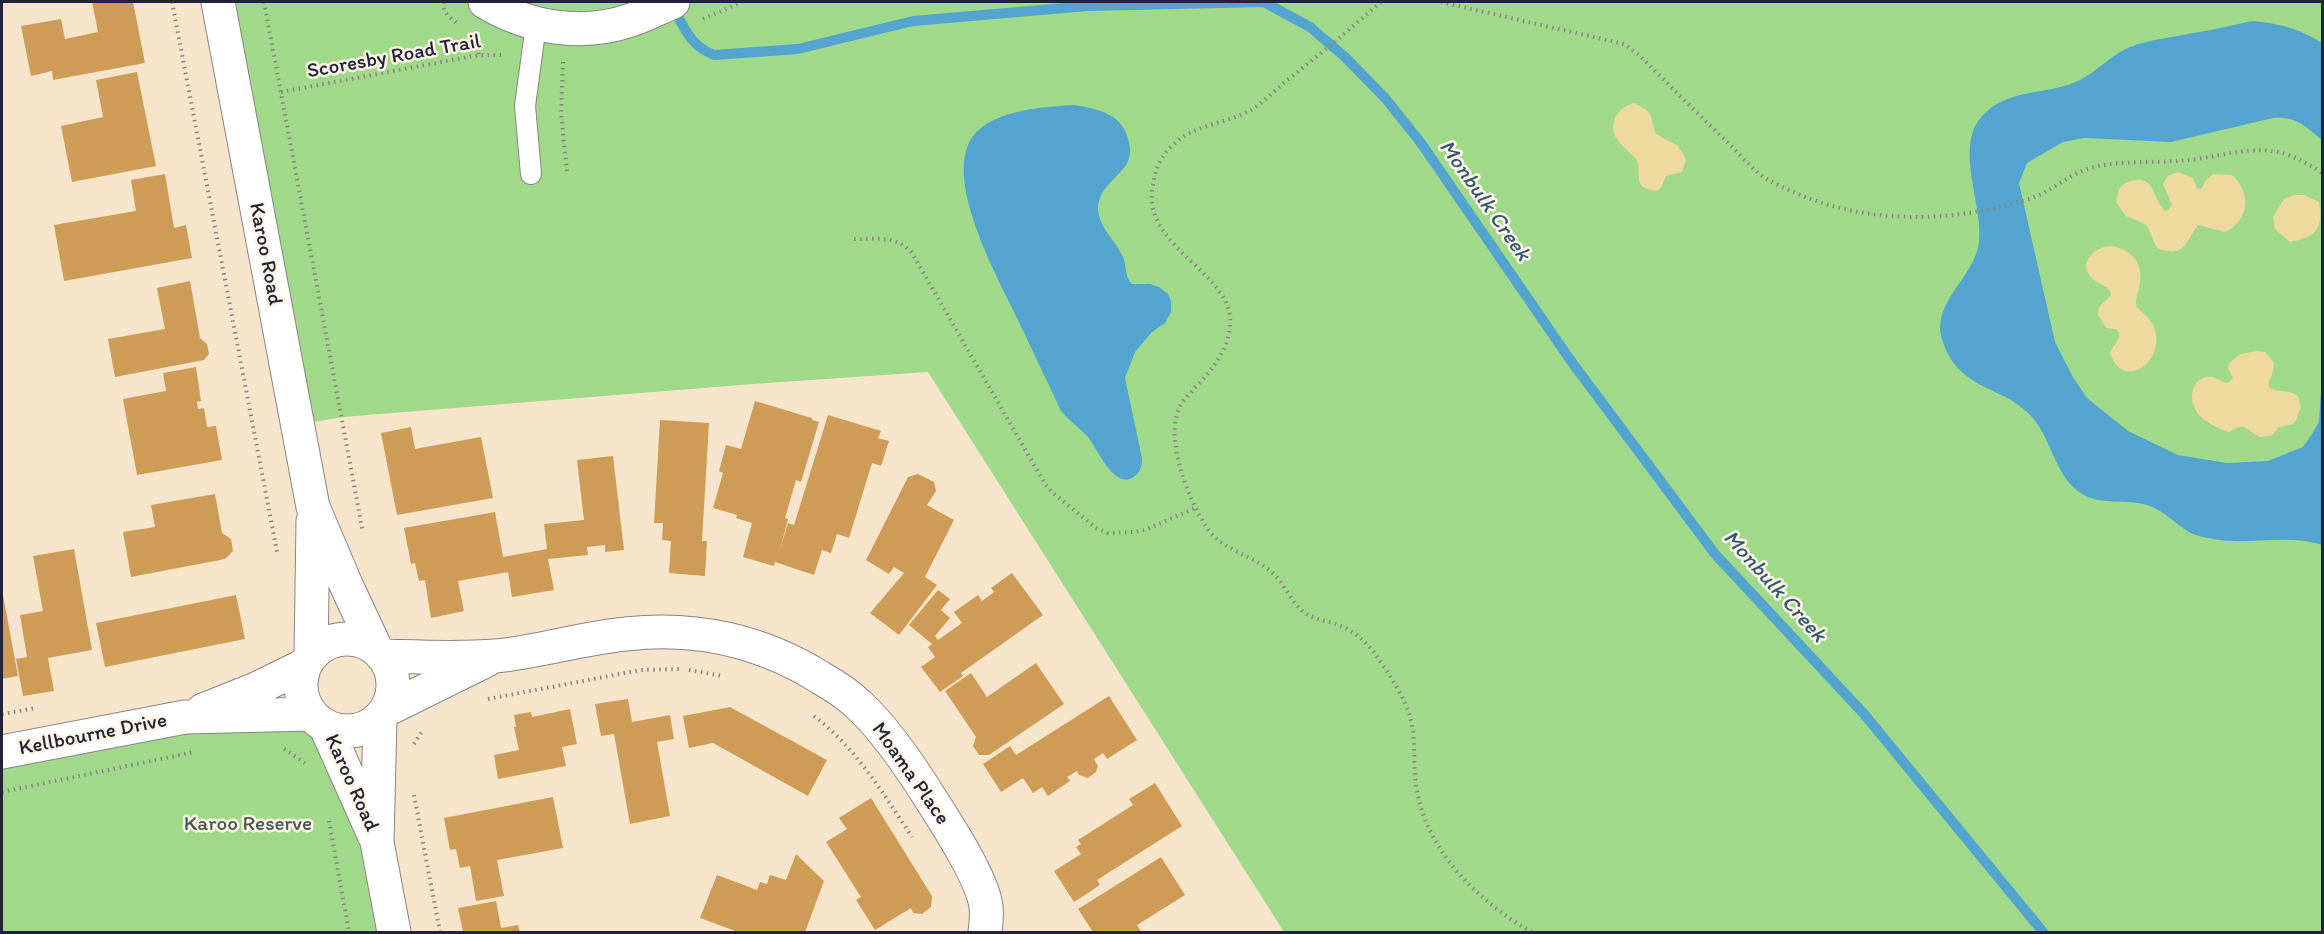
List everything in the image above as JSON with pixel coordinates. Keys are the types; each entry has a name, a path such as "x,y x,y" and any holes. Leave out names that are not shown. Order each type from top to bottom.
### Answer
{"street":[{"name":"Karoo Road","path":"218,2 313,507 347,587 379,652"},
{"path":"485,2 512,16 556,29 605,26 631,20 673,2"},
{"name":"Karoo Road","path":"308,660 313,507"},
{"name":"Moama Place","path":"379,652 424,657 497,656 590,638 628,633 673,632 737,640 799,664 831,683 860,706 892,742 915,773 957,843 985,899 987,913 985,933"},
{"path":"342,639 354,639 379,652 390,668 393,682 392,696 383,713 360,729 336,730 318,719 304,703 301,690 301,677 308,660 320,647 330,641 342,639"},
{"name":"Moama Place","path":"383,713 497,656"},
{"name":"Kellbourne Drive","path":"2,752 184,717 256,689 308,660"},
{"name":"Karoo Road","path":"383,713 377,842 394,933"},
{"name":"Kellbourne Drive","path":"184,717 318,719"},
{"name":"Karoo Road","path":"318,719 377,842"}],"lane":[{"path":"531,174 525,106 526,83 536,24"}],"path":[{"path":"172,2 278,556"},
{"path":"264,2 363,535"},
{"path":"723,10 742,2"},
{"path":"1381,2 1253,109 1184,135 1162,157 1155,168 1152,208 1157,222 1163,233 1215,287 1226,303 1231,324 1227,342 1216,365 1184,400 1178,410 1174,426 1181,470 1195,508 1209,531 1232,550 1270,570 1306,614 1346,628 1360,636 1370,647 1392,680 1410,717 1418,796 1427,825 1437,845 1449,862 1490,904 1532,933"},
{"path":"1441,2 1624,44 1639,55 1762,176 1820,203 1868,215 1918,218 1970,214 2031,198 2072,174 2092,168 2117,163 2196,159 2235,152 2282,152 2300,158 2322,173"},
{"name":"Scoresby Road Trail","path":"281,92 479,55 512,55"},
{"path":"564,58 561,113 567,172"},
{"path":"854,239 895,240 904,244 912,253 1045,484 1096,528 1108,533 1133,532 1195,508"},
{"path":"479,701 641,670 684,669 725,676"},
{"path":"807,711 835,732 866,768 915,842"},
{"path":"274,743 310,768"},
{"path":"2,792 198,752"},
{"path":"413,791 440,933"},
{"path":"328,815 350,933"}],"green space":[{"path":"218,2 2322,2 2322,932 1284,932 928,372 343,417 297,425"},
{"name":"Karoo Reserve","path":"185,717 325,725 394,932 2,932 2,752"}],"sand":[{"path":"1634,103 1649,112 1656,134 1678,146 1686,159 1682,172 1666,176 1661,188 1656,191 1641,185 1638,162 1617,140 1613,130 1614,120 1620,111"},
{"path":"2178,172 2193,178 2197,189 2202,188 2213,174 2232,175 2243,190 2245,206 2234,227 2226,232 2198,225 2183,247 2179,250 2166,251 2157,248 2145,224 2126,216 2116,202 2122,186 2128,182 2143,180 2152,188 2165,211 2168,210 2172,205 2163,184 2168,176"},
{"path":"2294,195 2304,195 2319,202 2320,219 2319,226 2311,235 2290,242 2275,229 2273,217 2284,199"},
{"path":"2111,246 2130,253 2140,269 2140,286 2136,306 2152,323 2156,336 2155,349 2150,359 2143,367 2134,371 2125,371 2116,365 2110,353 2119,337 2119,332 2106,328 2098,315 2099,307 2111,295 2110,290 2093,279 2086,268 2094,252"},
{"path":"2265,352 2274,363 2269,387 2298,396 2301,407 2296,420 2293,424 2279,427 2271,436 2260,437 2243,427 2229,432 2213,426 2196,411 2192,400 2193,388 2206,377 2228,383 2233,378 2228,368 2229,363 2241,354"}],"water":[{"path":"2252,21 2289,28 2322,43 2322,140 2300,123 2281,118 2171,142 2085,138 2063,142 2027,163 2019,183 2055,342 2074,379 2087,398 2128,431 2178,455 2227,463 2268,461 2303,447 2312,434 2319,422 2322,375 2322,545 2294,540 2237,541 2203,537 2189,532 2159,510 2147,505 2098,500 2084,495 2074,488 2060,470 2045,437 2032,417 2009,399 1971,379 1960,370 1943,342 1940,328 1947,303 1970,267 1979,242 1970,157 1971,140 1976,125 1986,112 2007,99 2068,85 2080,80 2117,54 2138,44"},
{"path":"1074,105 1109,115 1122,125 1126,133 1130,149 1128,160 1102,194 1098,213 1103,226 1124,259 1127,277 1132,284 1150,284 1159,287 1168,294 1171,301 1171,312 1165,323 1152,332 1135,352 1125,378 1142,458 1139,472 1125,480 1112,472 1088,437 1061,411 988,258 970,210 965,186 964,164 968,145 986,124 1000,117 1030,109"}],"building":[{"path":"92,2 133,2 145,63 53,80 52,71 31,76 21,26 61,19 65,39 98,32"},
{"path":"137,72 156,166 72,182 61,126 103,117 96,80"},
{"path":"165,174 174,228 186,225 192,258 64,281 54,225 136,211 131,180"},
{"path":"190,281 200,338 207,344 209,354 204,360 115,377 108,339 165,329 157,288"},
{"path":"196,367 201,401 197,402 198,409 204,408 207,427 216,426 222,460 137,475 123,399 166,391 163,373"},
{"path":"755,401 819,422 801,482 796,480 785,518 788,519 780,550 788,523 794,525 828,415 881,431 878,438 889,441 881,466 872,463 849,538 837,534 831,553 822,550 814,575 775,562 774,566 743,557 752,523 736,518 737,515 713,508 723,473 719,471 726,445 741,449"},
{"path":"660,420 709,423 702,541 707,541 705,576 669,573 671,541 662,540 663,523 654,523"},
{"path":"411,427 415,449 481,437 493,498 397,515 381,433"},
{"path":"613,456 624,550 605,552 605,545 587,547 588,555 548,559 554,590 512,597 508,572 458,581 464,611 431,618 425,580 419,581 415,563 411,564 404,528 495,512 503,557 547,549 544,524 584,520 577,460"},
{"path":"918,474 934,482 936,491 927,505 954,520 925,577 937,585 899,635 870,613 904,573 894,567 889,574 866,560 908,477"},
{"path":"215,494 222,533 231,539 233,551 225,559 131,577 123,532 155,527 151,505"},
{"path":"74,549 92,650 48,658 54,691 23,696 16,659 27,657 20,615 43,611 33,556"},
{"path":"1012,573 1043,615 961,673 963,676 940,692 921,667 935,657 928,647 932,644 909,625 938,590 950,599 941,610 950,618 935,636 938,640 962,623 954,612 978,595 982,601 994,592 991,588"},
{"path":"236,595 245,639 105,667 96,623"},
{"path":"2,596 18,676 2,679"},
{"path":"1036,663 1064,704 989,755 979,755 973,746 976,737 945,691 971,673 987,697"},
{"path":"1109,696 1137,740 1107,759 1103,753 1094,759 1098,766 1096,772 1088,778 1079,775 1077,771 1067,777 1070,781 1048,796 1042,787 1033,793 1023,778 1001,792 983,764 1010,746 1016,755"},
{"path":"628,699 632,722 670,715 674,739 657,742 670,816 630,824 614,734 601,736 595,704"},
{"path":"730,707 827,760 808,796 713,743 689,748 683,716"},
{"path":"570,709 577,744 562,747 566,766 498,779 494,755 519,750 514,715 531,712 532,717"},
{"path":"1155,783 1182,826 1097,880 1100,885 1074,902 1054,871 1081,854 1076,847 1081,844 1078,840 1133,805 1129,799"},
{"path":"553,797 563,848 497,860 504,896 476,901 470,866 460,868 456,849 450,850 444,818"},
{"path":"871,798 932,896 931,907 922,914 913,913 911,908 875,930 856,900 861,897 826,842 847,829 839,818"},
{"path":"796,854 824,881 805,932 738,932 700,918 717,875 757,890 760,882 767,884 770,875 786,880"},
{"path":"1161,857 1185,895 1137,925 1141,932 1093,932 1078,909"},
{"path":"496,901 501,928 518,925 520,932 463,932 458,908"}],"waterway":[{"name":"Monbulk Creek","path":"672,5 693,41 714,55 798,49 913,21 1088,6 1264,2 1310,27 1345,57 1386,99 1421,143 1571,361 1715,554 1864,714 2043,932"}]}
